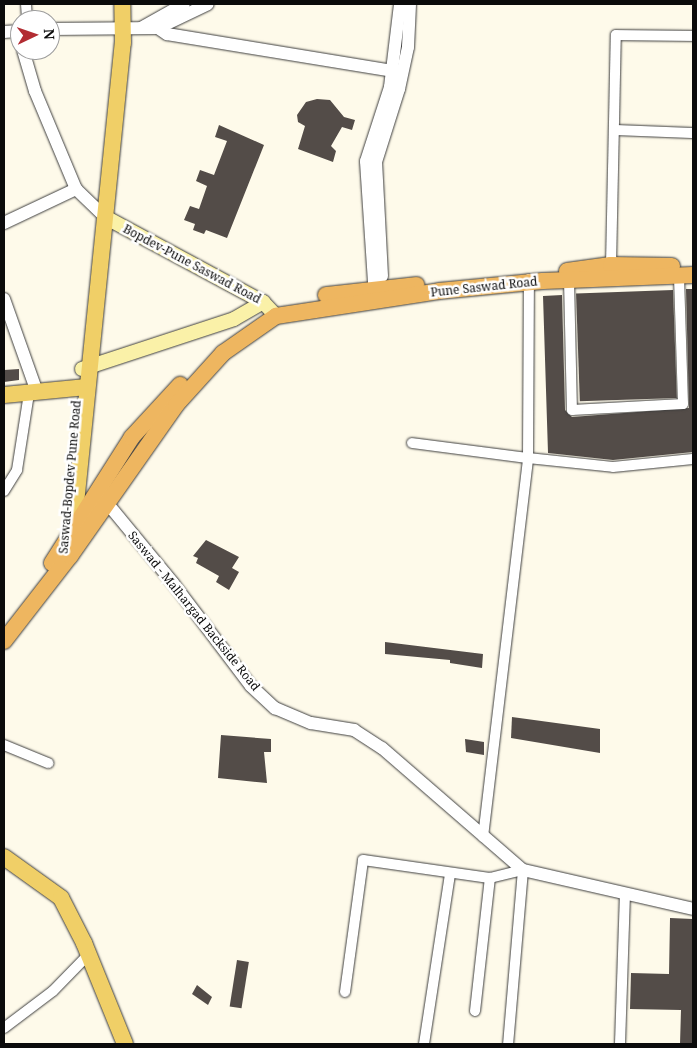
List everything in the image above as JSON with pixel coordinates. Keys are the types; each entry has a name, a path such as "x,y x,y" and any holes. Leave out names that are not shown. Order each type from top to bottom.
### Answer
{"highway":[{"path":"4,641 65,556 102,497 132,437 218,343 270,309 379,293 529,279 611,265 693,266"},
{"name":"Pune Saswad Road","path":"529,279 569,280 686,275"},
{"path":"4,624 65,556 74,526 102,497 176,405 223,353 270,309"}],"main road":[{"path":"4,395 83,387 101,214 123,43 120,28 122,4"},
{"name":"Bopdev-Pune Saswad Road","path":"101,214 270,309"},
{"path":"87,362 242,313 270,309"},
{"name":"Saswad-Bopdev Pune Road","path":"74,526 83,387"},
{"name":"Saswad-Bopdev Pune Road","path":"65,556 83,387"},
{"path":"4,857 61,898 89,954 124,1044"}],"street":[{"path":"141,28 184,4"},
{"path":"60,29 158,28 208,4"},
{"path":"398,72 400,4"},
{"path":"379,293 371,164 398,72 410,4"},
{"path":"158,28 167,34 398,72"},
{"path":"611,265 616,35 693,36"},
{"path":"26,60 35,91 76,189 101,214"},
{"path":"614,130 693,133"},
{"path":"4,223 76,189"},
{"path":"569,280 572,410 688,404 681,317 686,275"},
{"path":"483,836 528,458 529,279"},
{"path":"4,299 33,393 17,470 4,491"},
{"path":"412,443 613,467 693,459"},
{"name":"Saswad - Malhargad Backside Road","path":"102,497 250,686 291,717 354,730 382,748 523,870 693,909"},
{"path":"4,745 48,763"},
{"path":"345,992 363,860 450,875 490,878 523,870 508,1044"},
{"path":"424,1044 450,875"},
{"path":"475,1011 490,878"},
{"path":"620,1044 626,895"},
{"path":"4,1028 53,991 89,954"}],"building":[{"path":"317,99 330,100 344,117 355,120 352,130 342,127 331,146 336,151 333,162 298,149 305,126 298,122 297,115 306,102"},
{"path":"219,125 264,145 227,238 206,230 204,234 193,230 195,224 184,220 190,206 199,209 207,186 196,181 200,170 214,175 227,141 215,137"},
{"path":"686,289 693,289 693,452 613,460 548,453 543,296 562,295 565,410 572,417 689,408"},
{"path":"673,290 677,398 580,401 576,293"},
{"path":"19,369 19,380 4,382 4,370"},
{"path":"206,540 239,557 232,568 239,572 229,590 216,582 219,576 196,563 198,558 193,556"},
{"path":"385,642 483,654 482,668 450,663 450,660 385,654"},
{"path":"512,717 600,729 600,753 511,738"},
{"path":"221,735 271,739 271,752 264,752 267,783 218,778"},
{"path":"465,739 484,742 484,755 466,752"},
{"path":"670,918 693,919 693,1044 680,1044 681,1010 630,1009 631,973 669,974"},
{"path":"237,960 249,962 241,1008 230,1006"},
{"path":"197,985 212,997 208,1005 192,994"}]}
